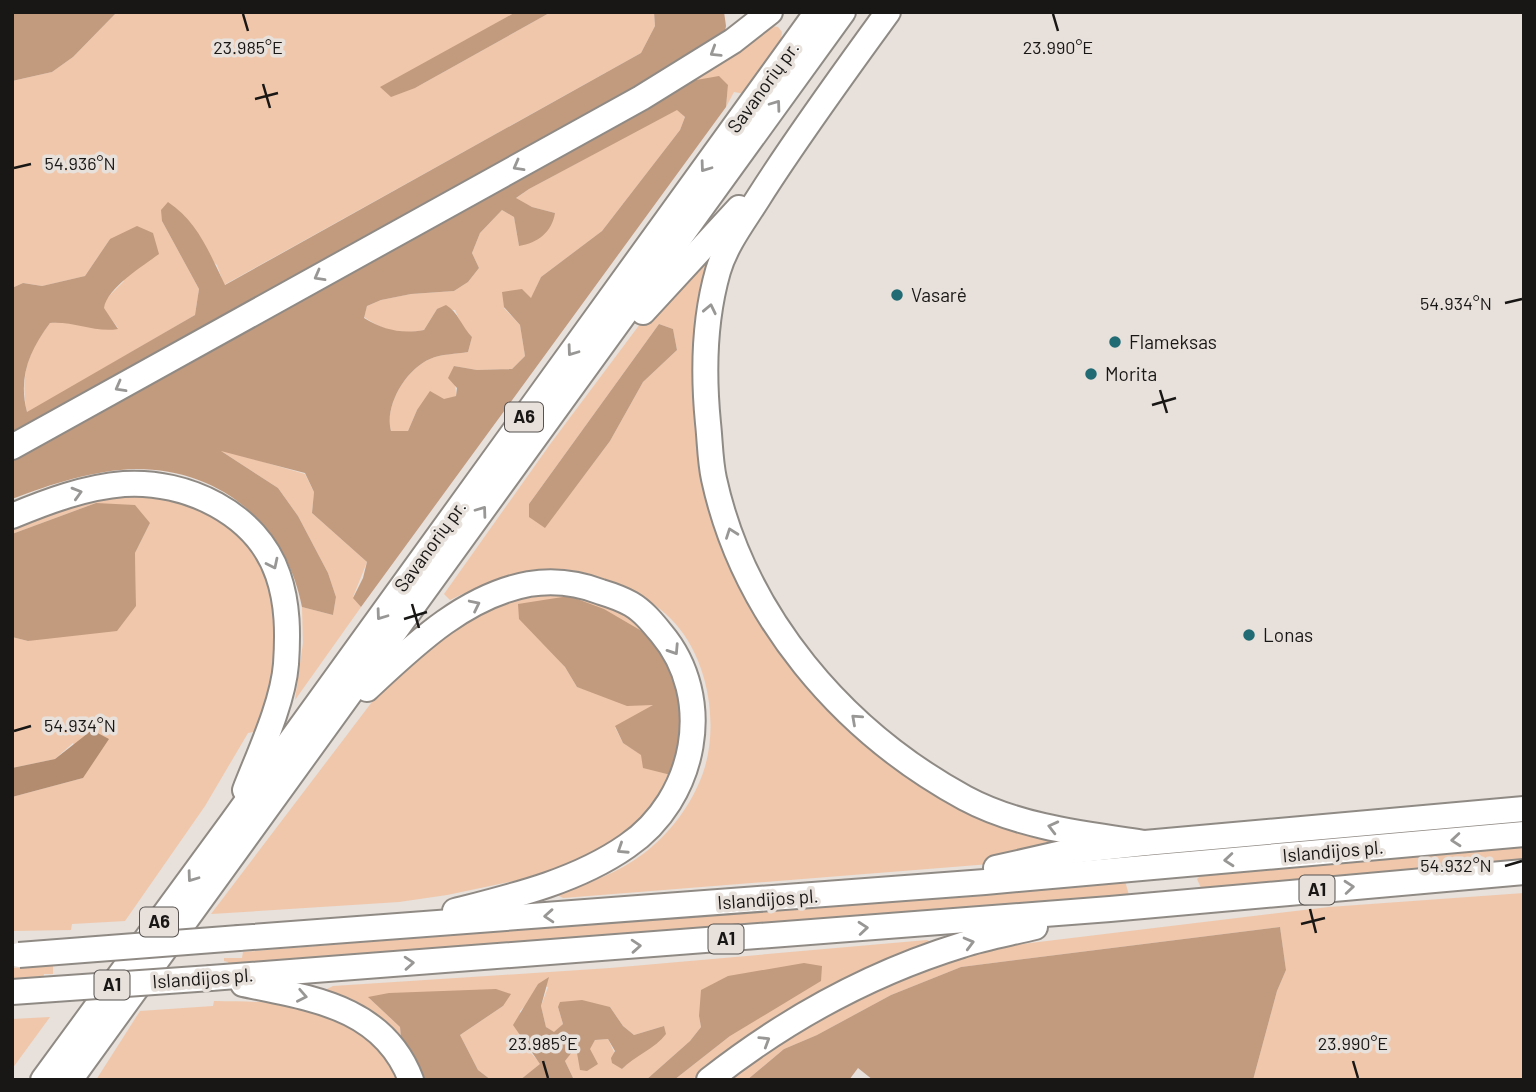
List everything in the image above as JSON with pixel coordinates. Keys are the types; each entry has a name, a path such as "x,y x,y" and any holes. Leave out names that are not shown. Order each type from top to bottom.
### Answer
{"highway":[{"path":"12,447 641,98 733,41 770,12"},
{"name":"Savanorių pr.","path":"43,1080 817,12"},
{"name":"Savanorių pr.","path":"77,1074 843,12"},
{"path":"888,12 779,163 736,231 719,268 707,319 706,398 713,477 728,527 746,572 768,613 796,654 830,696 892,751 966,798 1018,819 1075,833 1144,843"},
{"path":"564,398 779,163"},
{"path":"12,516 86,490 124,484 153,484 186,491 209,500 250,530 270,556 278,574 287,613 286,667 266,735 232,822"},
{"path":"327,724 429,632 459,613 501,593 529,584 579,584 631,604 661,632 682,663 691,691 693,718 686,770 675,794 655,821 638,837 594,866 550,884 396,927"},
{"path":"910,888 1071,851 1524,809"},
{"name":"Islandijos pl.","path":"15,955 910,888 1524,834"},
{"name":"Islandijos pl.","path":"12,992 1110,909 1524,872"},
{"path":"709,1080 727,1065 836,996 910,964 964,944 1110,909"},
{"path":"211,978 321,1000 353,1014 392,1047 411,1080"}],"shaded area":[{"path":"12,12 117,12 73,57 52,72 12,81"},
{"path":"117,12 516,12 415,88 551,12 654,12 655,26 641,53 224,285 217,265 162,221 199,289 195,315 27,413 24,387 27,365 36,344 50,323 118,328 103,308 105,300 124,281 110,239 85,276 42,286 23,283 12,288 12,81 52,72 73,57"},
{"path":"516,12 551,12 415,88 391,97 380,87"},
{"path":"654,12 724,12 724,37 600,110 12,437 12,288 23,283 42,286 85,276 110,239 137,226 153,233 159,254 127,278 112,293 104,308 118,329 50,323 36,344 27,365 24,388 27,412 195,315 199,289 162,221 161,210 168,202 195,229 225,285 641,53 655,26"},
{"path":"778,27 782,32 780,45 745,94 734,92 726,107 728,85 685,82 763,28"},
{"path":"719,76 728,85 726,107 361,607 353,598 367,562 312,513 314,492 305,473 221,451 278,488 298,516 328,573 336,597 333,615 302,607 294,577 281,550 265,527 245,507 222,491 196,479 167,472 120,470 73,479 12,499 12,455 685,82","holes":["677,110 685,117 680,130 602,231 541,277 531,298 522,289 502,292 504,307 520,325 525,356 512,369 477,370 454,366 448,378 457,388 456,396 444,399 430,391 417,410 408,431 391,431 394,400 405,380 430,359 468,352 472,337 446,305 437,309 424,330 408,332 379,326 364,318 367,306 381,300 411,294 454,291 468,282 479,268 472,253 480,233 502,210 514,217 519,246 543,236 551,226 555,213 532,207 516,198"]},
{"path":"677,109 685,117 680,130 602,231 541,277 531,299 504,308 520,325 525,356 512,369 477,370 454,366 456,396 417,410 408,431 391,431 394,400 405,380 430,359 468,352 472,337 462,326 455,310 437,309 424,330 400,332 385,329 364,317 367,306 381,300 411,294 454,291 468,282 479,268 472,253 480,233 502,210 514,217 519,246 555,213 515,199"},
{"path":"713,241 702,461 795,670 837,719 888,764 957,805 1128,853 563,898 557,895 602,878 633,861 671,828 686,807 703,773 708,754 710,712 702,671 684,634 666,614 635,594 590,574 565,569 542,570 501,578 450,600 444,594 551,443 652,308","holes":["659,324 673,329 677,350 643,382 610,441 545,527 529,504"]},
{"path":"659,324 673,329 677,350 643,382 610,441 545,528 529,517 529,504"},
{"path":"218,449 305,474 314,492 312,513 367,562 353,597 361,607 295,700 303,643 302,607 333,615 336,597 328,573 298,516 278,488"},
{"path":"130,489 195,499 249,538 280,600 280,672 259,731 248,733 205,806 125,921 72,924 71,930 12,931 12,797 83,778 73,743 55,759 12,768 12,637 28,641 136,606 135,553 150,523 96,503 12,534 12,522"},
{"path":"96,503 135,505 150,523 135,553 136,606 117,631 28,641 12,637 12,534"},
{"path":"561,591 595,596 630,615 652,637 636,628 543,643 565,667 577,687 654,705 615,727 623,743 675,776 661,804 623,836 580,860 523,879 399,902 211,914 378,694 410,658 468,615 528,594"},
{"path":"569,596 604,609 652,637 664,654 685,709 675,776 643,768 641,755 623,743 615,726 653,705 627,706 577,687 565,667 519,619 518,604"},
{"path":"92,730 109,739 83,778 12,797 12,768 55,759"},
{"path":"1524,844 1524,864 1208,891 1201,888 1197,879 1201,875"},
{"path":"1125,881 1129,895 1026,905 229,967 228,962 224,961 224,958 242,958 243,952"},
{"path":"1524,893 1524,1080 1253,1080 1277,991 1286,970 1280,927 961,967 891,995 817,1035 784,1049 747,1080 723,1080 802,1029 908,974 979,952 1013,945 1329,907"},
{"path":"1280,927 1286,970 1277,991 1253,1080 873,1080 858,1068 849,1080 747,1080 784,1049 817,1035 891,995 961,967"},
{"path":"927,940 931,942 765,1027 691,1080 674,1080 730,1036 699,1016 701,1027 690,1041 646,1080 574,1080 565,1061 571,1052 577,1053 590,1048 595,1040 608,1039 622,1069 664,1026 634,1035 623,1026 610,1007 558,1007 563,1024 554,1033 546,1027 541,1006 548,987 538,984 520,1011 528,1050 541,1064 520,1080 491,1080 478,1070 460,1035 503,1006 369,998 400,1027 402,1047 331,996 327,989 333,986 610,968"},
{"path":"804,963 822,966 821,981 730,1036 674,1080 646,1080 690,1041 701,1027 701,990 728,976"},
{"path":"53,965 53,974 44,974 43,978 12,980 12,968"},
{"path":"549,977 541,1006 546,1027 554,1032 563,1024 558,1007 560,1002 582,1000 610,1007 623,1026 634,1035 664,1026 666,1034 622,1069 612,1063 611,1058 615,1051 608,1039 595,1040 590,1049 598,1064 587,1071 580,1070 577,1053 572,1052 565,1061 574,1080 520,1080 540,1064 513,1025 538,984"},
{"path":"496,989 511,994 503,1006 460,1035 478,1070 491,1080 422,1080 402,1047 400,1027 368,997 389,993"},
{"path":"214,1001 296,1006 343,1021 364,1035 383,1054 400,1080 96,1080 140,1011 213,1006"},
{"path":"50,1017 12,1069 12,1019"}],"place":[{"name":"Vasarė","path":"897,295"},
{"name":"Flameksas","path":"1115,342"},
{"name":"Morita","path":"1091,374"},
{"name":"Lonas","path":"1249,635"}]}
